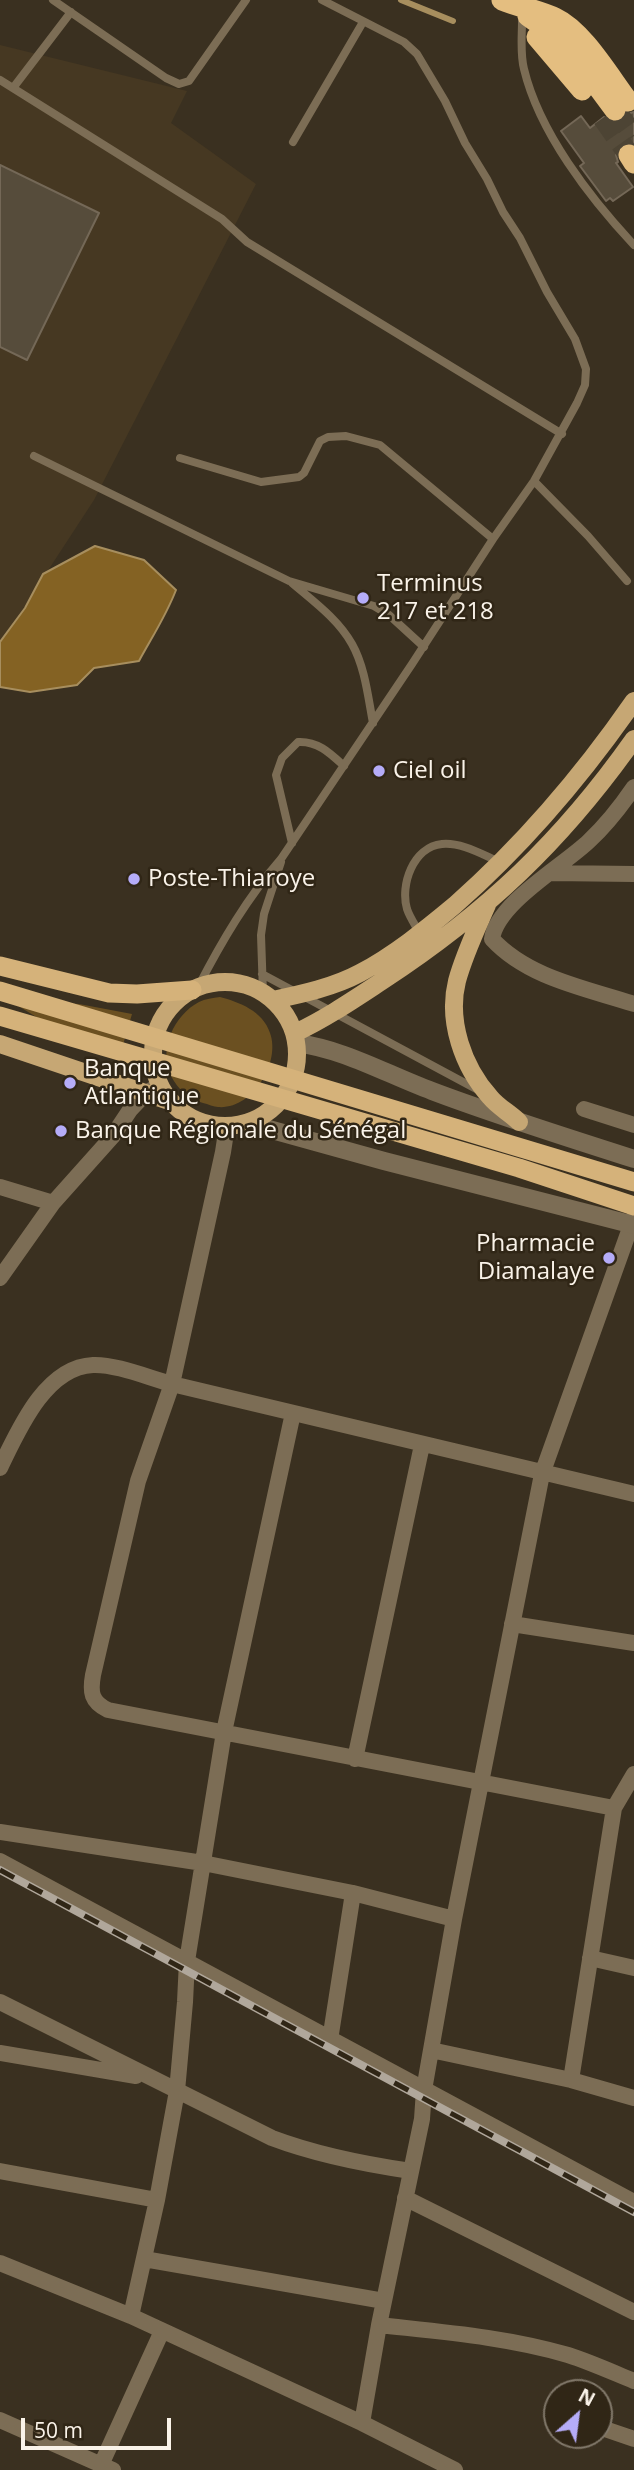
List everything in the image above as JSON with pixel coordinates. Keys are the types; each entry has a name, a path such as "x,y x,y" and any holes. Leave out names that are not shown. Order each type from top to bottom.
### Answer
{"highway":[{"path":"505,2 572,76 620,104"},
{"path":"505,2 556,36 620,104"},
{"path":"505,2 542,2 569,10 580,19 620,104"},
{"path":"0,966 109,993 137,994 195,988"},
{"path":"0,992 634,1182"},
{"path":"0,1016 519,1168 634,1218"}],"main road":[{"path":"268,996 298,995 357,975 420,934 501,862 541,820 578,777 634,701"},
{"path":"296,1038 423,954 488,904 564,829 634,739"},
{"path":"488,904 464,958 457,984 454,1012 470,1071 492,1099 519,1122"},
{"path":"0,1044 153,1089 188,1115 207,1124 227,1126 247,1123 266,1114 281,1100 292,1083 297,1063 296,1038 286,1015 268,996 243,984 220,982 195,988 178,998 159,1023 154,1038 153,1089"}],"street":[{"path":"633,789 590,841 514,902 493,929 492,939 499,947 537,972 634,1004"},
{"path":"551,873 634,874"},
{"path":"296,1038 341,1052 429,1090 634,1159"},
{"path":"0,1278 53,1203 112,1137 130,1110 153,1089"},
{"path":"584,1109 634,1125"},
{"path":"247,1123 384,1161 634,1218 542,1474 480,1781 424,2090 422,2119 379,2325 362,2423"},
{"path":"227,1126 172,1384 138,1481 91,1688 92,1698 108,1710 614,1808"},
{"path":"0,1187 53,1203"},
{"path":"0,1468 24,1420 41,1396 58,1379 78,1368 94,1365 112,1367 422,1445 634,1494"},
{"path":"131,2316 145,2259 177,2091 187,1961 224,1732 293,1413"},
{"path":"355,1759 422,1445"},
{"path":"512,1624 634,1643"},
{"path":"571,2080 614,1808 634,1774"},
{"path":"0,1832 203,1863 353,1893 454,1919"},
{"path":"0,1861 634,2202"},
{"path":"330,2040 353,1893"},
{"path":"590,1958 634,1968"},
{"path":"0,2002 272,2138 302,2150 348,2162 411,2171"},
{"path":"431,2050 571,2080 634,2098"},
{"path":"0,2053 151,2078"},
{"path":"0,2171 157,2200"},
{"path":"405,2198 634,2312"},
{"path":"145,2259 384,2301"},
{"path":"0,2263 131,2316 362,2423 455,2470"},
{"path":"379,2325 461,2334 534,2347 568,2356 634,2381"},
{"path":"0,2420 107,2467 162,2331"},
{"path":"613,2432 634,2439"}],"lane":[{"path":"53,0 166,78 179,84 189,81 246,0"},
{"path":"195,988 241,911 292,843 534,481 562,434 585,385 586,369 575,339 417,54 404,43 322,0"},
{"path":"13,88 71,12"},
{"path":"522,21 524,69 555,141 598,204 634,245"},
{"path":"293,142 363,22"},
{"path":"0,80 222,219 247,242 562,434"},
{"path":"180,458 261,482 299,477 304,473 320,441 328,436 346,436 380,444 493,539"},
{"path":"34,456 289,581 374,606 389,615 424,647"},
{"path":"534,481 588,536 626,581"},
{"path":"289,581 327,613 354,647 363,674 373,723"},
{"path":"292,843 276,775 282,758 298,742 310,741 328,751 344,766"},
{"path":"420,934 407,909 405,890 408,873 422,853 442,844 465,848 501,862"},
{"path":"268,996 262,974 261,935 264,914 281,859"},
{"path":"262,974 449,1073 492,1099"}],"shaded area":[{"path":"0,45 187,91 171,123 256,184 94,500 0,644"},
{"path":"95,546 144,560 176,590 139,661 94,668 77,685 30,692 0,687 0,642 25,608 43,574"},
{"path":"220,997 256,1013 267,1025 272,1045 267,1070 252,1093 230,1106 218,1107 193,1099 180,1089 171,1076 166,1055 171,1034 182,1015 199,1002"},
{"path":"7,999 79,1004 132,1014 120,1055 69,1037"}],"building":[{"path":"634,112 634,143 622,144 616,155 616,163 633,187 613,201 610,198 606,201 580,166 584,163 561,131 581,116 590,128 604,117 617,123 627,114"},
{"path":"0,165 99,213 27,360 0,347"}],"waterway":[{"path":"401,0 453,21"}],"tunnel":[{"path":"615,110 634,136"},
{"path":"603,118 629,155"}],"railway":[{"path":"0,1870 634,2212"}],"place":[{"name":"Terminus 217 et 218","path":"363,598"},
{"name":"Ciel oil","path":"379,771"},
{"name":"Poste-Thiaroye","path":"134,879"},
{"name":"Banque Atlantique","path":"70,1083"},
{"name":"Banque Régionale du Sénégal","path":"61,1131"},
{"name":"Pharmacie Diamalaye","path":"609,1258"}]}
